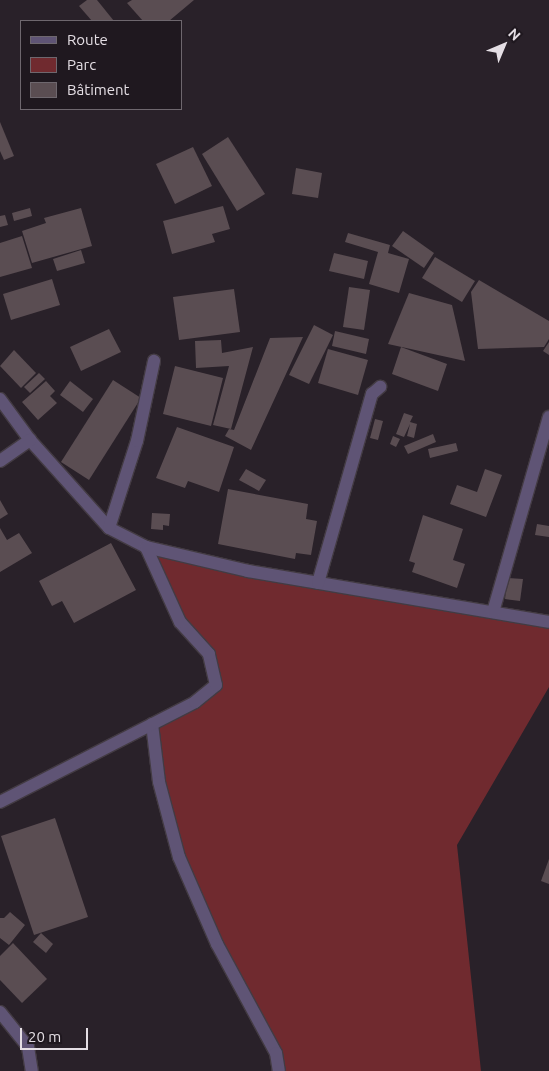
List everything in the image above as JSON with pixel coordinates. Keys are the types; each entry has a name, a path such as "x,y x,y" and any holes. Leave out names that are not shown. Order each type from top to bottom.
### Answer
{"street":[{"path":"109,528 137,441 154,362"},
{"path":"318,583 372,394 380,387"},
{"path":"0,399 30,440 109,528 146,547 318,583 549,622"},
{"path":"493,612 549,417"},
{"path":"0,461 30,440"},
{"path":"0,802 195,702 216,685 209,654 180,622 146,547"},
{"path":"152,724 159,782 179,857 217,944 276,1053 280,1070"},
{"path":"0,1012 28,1047 32,1071"}],"green space":[{"path":"146,547 549,623 549,687 457,845 481,1071 283,1071 179,857 152,724 216,685 209,654 180,622"}],"building":[{"path":"87,0 97,0 113,20 91,20 79,6"},
{"path":"132,0 194,0 170,20 142,20 127,3"},
{"path":"0,122 14,156 4,160 0,151"},
{"path":"228,137 265,194 237,211 202,154"},
{"path":"193,147 212,186 175,204 156,164"},
{"path":"296,168 322,173 318,198 292,194"},
{"path":"223,206 230,229 212,234 215,242 172,254 163,221"},
{"path":"30,208 32,216 14,221 12,213"},
{"path":"81,208 92,246 32,263 22,231 46,223 44,218"},
{"path":"5,215 8,225 0,227 0,216"},
{"path":"403,231 434,253 424,268 392,246"},
{"path":"348,233 390,245 388,253 409,259 399,293 369,284 378,252 345,242"},
{"path":"22,236 32,268 0,277 0,243"},
{"path":"81,250 85,263 57,271 53,259"},
{"path":"334,253 368,261 364,279 329,271"},
{"path":"435,257 475,281 462,302 422,278"},
{"path":"52,279 60,305 11,320 3,294"},
{"path":"479,280 549,321 549,339 544,347 478,349 471,292"},
{"path":"349,287 370,290 364,330 343,327"},
{"path":"234,289 240,332 179,340 173,297"},
{"path":"409,293 452,305 465,361 388,344"},
{"path":"314,325 333,335 309,384 289,375"},
{"path":"109,329 121,352 81,371 70,347"},
{"path":"335,331 369,339 366,354 332,346"},
{"path":"303,337 251,450 225,436 229,429 234,430 270,338"},
{"path":"221,340 222,353 253,347 231,429 213,425 229,366 196,368 195,341"},
{"path":"549,342 549,355 543,351"},
{"path":"401,347 447,364 438,391 392,374"},
{"path":"328,349 368,360 358,395 318,383"},
{"path":"14,350 36,373 21,388 0,366"},
{"path":"175,366 223,378 211,426 163,414"},
{"path":"39,373 45,379 30,393 24,387"},
{"path":"113,380 141,398 89,480 61,462"},
{"path":"46,381 55,391 50,396 57,403 38,420 22,402"},
{"path":"70,381 93,399 83,412 60,395"},
{"path":"404,413 413,416 410,422 417,424 414,438 407,436 410,424 404,437 396,434"},
{"path":"375,419 383,421 378,440 370,438"},
{"path":"177,427 234,447 219,492 188,481 185,488 156,478"},
{"path":"433,434 436,442 408,454 404,446"},
{"path":"393,436 400,439 396,447 390,444"},
{"path":"456,443 458,451 430,458 428,449"},
{"path":"246,469 266,480 259,491 239,480"},
{"path":"485,469 502,475 486,517 450,504 457,485 477,492"},
{"path":"228,489 308,504 306,519 317,521 311,555 296,553 295,559 218,544"},
{"path":"0,500 8,514 0,519"},
{"path":"152,513 170,514 169,526 163,525 163,530 151,529"},
{"path":"423,515 463,529 453,560 465,564 457,588 412,572 415,563 409,561"},
{"path":"537,524 549,526 549,537 535,535"},
{"path":"0,528 7,540 19,533 32,553 0,572"},
{"path":"111,543 136,590 74,623 62,601 52,606 39,581"},
{"path":"507,578 523,579 520,601 505,599"},
{"path":"55,818 88,917 34,935 1,836"},
{"path":"549,859 549,884 541,881"},
{"path":"10,912 25,925 9,945 0,938 0,918 4,918"},
{"path":"41,933 53,944 46,953 33,942"},
{"path":"13,943 47,979 22,1003 0,980 0,956"}]}
